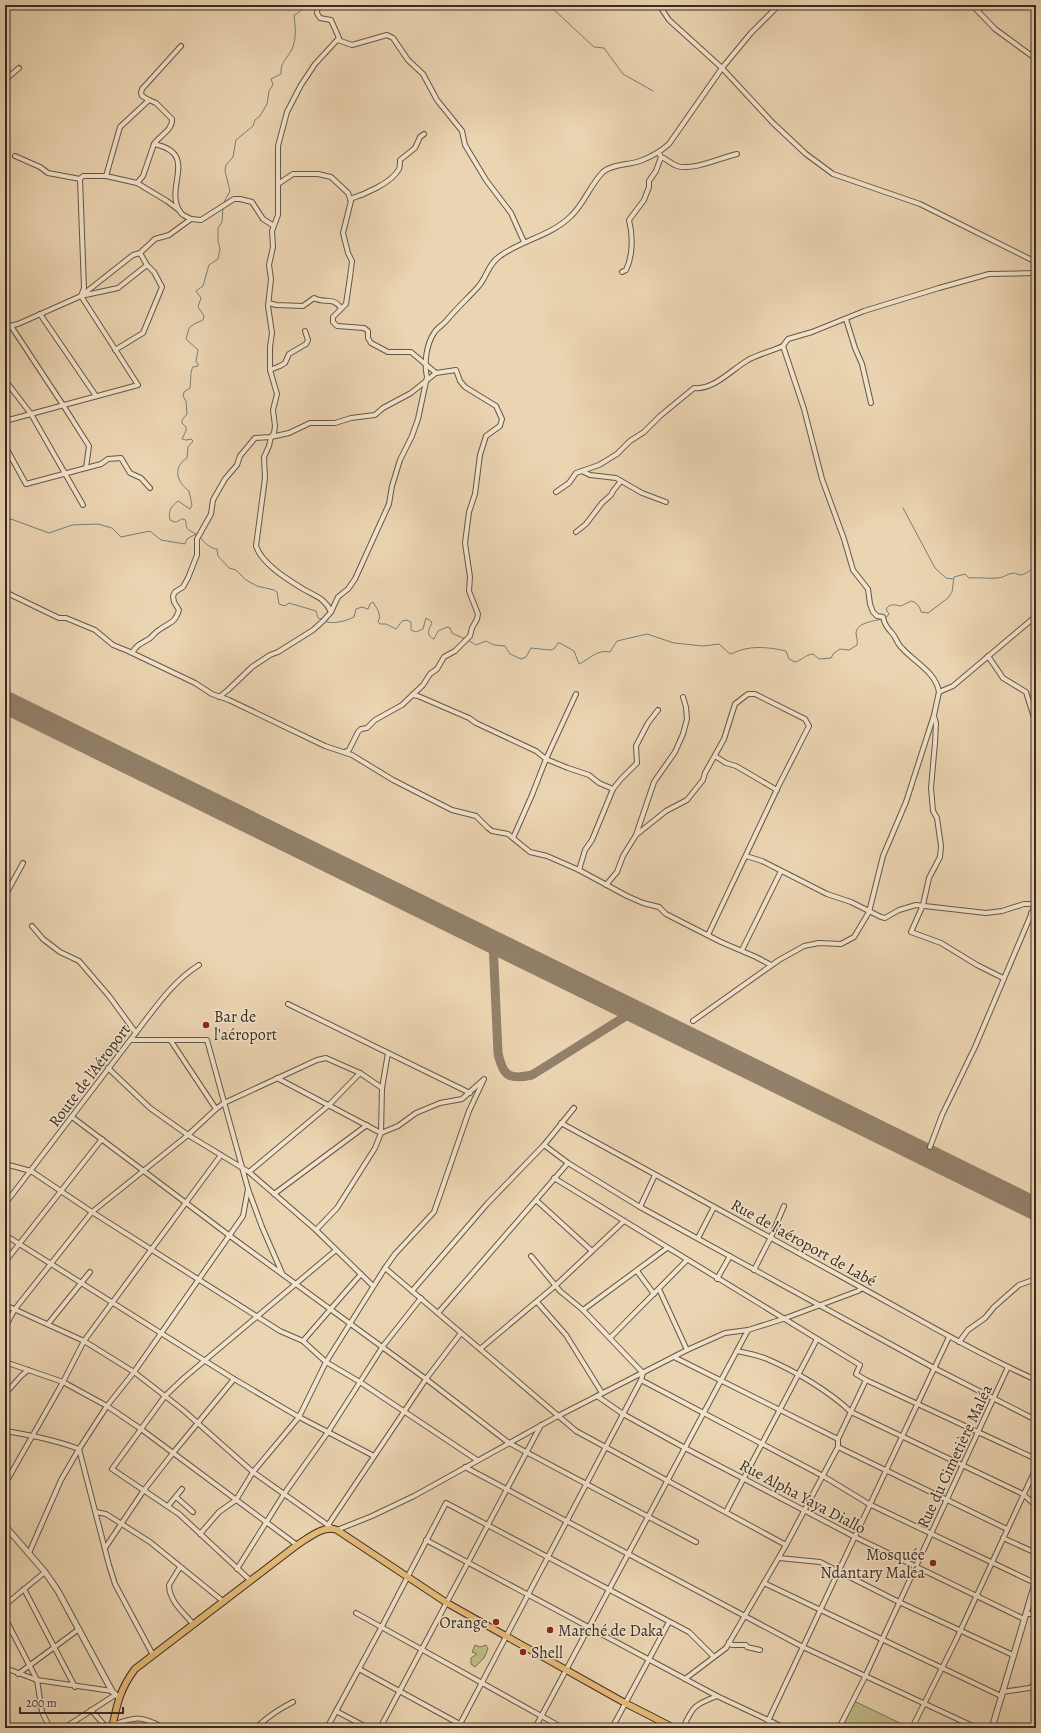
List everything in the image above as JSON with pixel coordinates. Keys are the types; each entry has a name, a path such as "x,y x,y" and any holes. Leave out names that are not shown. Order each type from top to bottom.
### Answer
{"main road":[{"path":"111,1727 115,1695 135,1669 252,1581 297,1545 322,1530 332,1528 447,1603 566,1671 674,1728"}],"street":[{"path":"318,5 317,13 320,18 331,20 339,38 315,64 287,112 278,146 278,215 272,231 273,248 269,265 271,279 269,303 272,333 270,347 270,370 276,394 273,410 275,426 274,433 271,437 264,457 264,478 256,546 259,554 273,569 303,589 323,599 331,612"},
{"path":"659,5 669,20 722,68 773,122 806,154 833,174 920,204 1036,262"},
{"path":"622,272 628,267 631,245 632,230 629,220 644,200 649,187 649,181 656,171 660,155 722,68 751,33 779,5"},
{"path":"968,5 975,8 995,29 1036,58"},
{"path":"338,40 352,45 387,35 393,38 408,60 423,74 437,100 462,131 466,145 486,180 511,213 524,242"},
{"path":"137,183 143,176 154,144 169,128 172,122 172,119 161,108 142,96 142,89 181,46"},
{"path":"5,80 19,68"},
{"path":"106,176 120,127 149,100"},
{"path":"350,199 380,186 394,175 399,169 400,160 415,148 420,137 424,134"},
{"path":"154,144 161,146 174,154 179,162 179,172 175,194 180,212"},
{"path":"219,697 252,668 270,655 278,652 312,630 324,620 331,612 338,597 348,589 355,579 389,504 392,486 400,460 412,436 418,419 427,380 428,346 434,333 481,283 491,264 507,251 524,242 541,236 571,216 603,172 612,168 639,162 660,155 672,165 684,168 737,154"},
{"path":"15,156 40,167 48,173 80,179 87,175 106,176 137,183 168,201 180,212 191,219 201,220 234,199 252,202 263,219 274,226"},
{"path":"278,184 292,174 318,174 331,177 348,193 350,199 349,212 343,233 352,261 346,304 333,317 334,322 337,326 364,328 368,331 368,338 371,343 388,352 411,352 436,373"},
{"path":"80,179 84,288 81,296"},
{"path":"81,296 133,255 140,253 155,239 169,235 191,219"},
{"path":"115,350 143,332 162,287 154,272 147,265 140,253"},
{"path":"5,328 81,296 118,288 147,265"},
{"path":"556,492 569,483 576,473 599,465 617,454 630,441 644,432 660,416 694,388 702,389 714,383 748,360 783,346 788,339 887,303 989,274 1036,273"},
{"path":"5,421 138,385 81,296"},
{"path":"269,303 276,305 303,306 314,298 318,300 330,300 338,304 341,308"},
{"path":"40,314 96,396"},
{"path":"846,319 855,348 862,364 871,403"},
{"path":"11,326 64,405 89,446 86,468"},
{"path":"270,370 285,363 289,354 306,344 308,340 305,331"},
{"path":"693,1021 770,966 804,946 820,943 841,944 854,937 869,912 883,856 906,802 934,715 939,692 936,682 927,671 900,647 884,619 877,616 873,612 870,604 868,589 853,570 844,539 822,479 804,409 783,346"},
{"path":"132,653 140,643 151,638 159,630 171,624 175,619 179,610 174,602 175,592 182,587 188,578 197,555 199,536 211,514 213,500 225,479 237,466 240,456 255,438 289,434 310,423 334,423 351,418 375,415 383,408 411,393 436,373 456,370 460,381 465,387 496,406 502,420 500,426 486,436 480,455 475,494 469,512 465,543 470,577 468,591 478,614 477,619 470,636 455,651 444,657 439,667 430,674 423,685 393,711 374,720 367,728 361,729 349,750 345,752"},
{"path":"5,380 30,414 66,473 83,505"},
{"path":"5,446 26,484 46,477 101,464 108,460 121,458 130,473 141,478 150,488"},
{"path":"581,471 590,475 616,478 642,493 666,502"},
{"path":"576,532 586,524 621,481"},
{"path":"5,592 59,618 66,618 95,630 113,645 195,683 212,694 285,726 325,746 345,752 393,780 452,810 476,816 488,828 508,834 530,852 547,856 579,870 643,903 659,907 666,914 721,942 742,950 770,966"},
{"path":"939,692 954,686 1036,616"},
{"path":"988,656 1003,678 1026,692 1036,724"},
{"path":"513,838 546,759 576,694"},
{"path":"636,835 651,825 666,811 687,800 703,780 705,772 726,734 735,704 748,694 755,694 776,706 805,718 810,726 777,790 708,935"},
{"path":"412,696 460,713 476,723 536,751 546,759 589,775 599,783 613,789"},
{"path":"606,885 612,880 623,856 636,835 654,782 675,752 683,734 687,719 683,697"},
{"path":"579,870 586,850 592,840 613,789 637,764 636,746 648,722 658,710"},
{"path":"934,715 936,724 936,744 931,788 933,811 937,818 941,846 940,857 929,878 923,905 911,932 941,943 977,965 1003,978"},
{"path":"715,756 726,763 736,766 766,782 777,790"},
{"path":"746,856 762,861 827,894 850,902 877,916 885,918 908,906 923,905 986,913 1002,911 1024,904 1036,903"},
{"path":"5,896 23,863"},
{"path":"742,950 781,871"},
{"path":"930,1147 942,1115 975,1047 1036,903"},
{"path":"1031,913 1036,919"},
{"path":"32,926 43,940 60,952 79,961 110,996 136,1033"},
{"name":"Route de l'Aéroport","path":"5,1204 170,989 187,972 199,966"},
{"path":"288,1004 470,1093"},
{"path":"131,1040 207,1040 248,1190 282,1274"},
{"path":"171,1041 216,1109"},
{"path":"316,1230 337,1208 375,1148 381,1133 382,1088 388,1054"},
{"path":"5,1328 15,1309 92,1212 188,1135 224,1103 317,1060 326,1058 360,1074 382,1088"},
{"path":"108,1068 150,1108 188,1135 243,1170 249,1172 316,1230 373,1286"},
{"path":"249,1172 329,1105 360,1074"},
{"path":"277,1078 381,1133"},
{"path":"200,1534 219,1512 236,1500 253,1472 298,1416 326,1362 385,1268 395,1254 434,1212 469,1111 484,1079 462,1099 440,1103 416,1113 398,1126 381,1133"},
{"path":"412,1291 487,1204 544,1145 574,1108"},
{"path":"72,1117 295,1284 383,1346 509,1443 696,1542"},
{"name":"Rue de l'aéroport de Labé","path":"561,1123 771,1237 949,1337 1036,1380"},
{"path":"274,1194 367,1125"},
{"path":"5,1262 102,1139"},
{"path":"544,1145 568,1163 640,1207 934,1368 1036,1420"},
{"path":"5,1484 63,1382 84,1341 221,1155"},
{"path":"438,1313 568,1163"},
{"path":"5,1164 30,1171 280,1331 303,1340 326,1362 405,1411 477,1460"},
{"path":"640,1207 655,1175"},
{"path":"554,1178 860,1365 856,1374 866,1380 1036,1459"},
{"path":"29,1553 61,1480 79,1449 107,1406 134,1372 230,1236 243,1216 248,1190"},
{"path":"536,1200 592,1251"},
{"path":"754,1270 771,1237 784,1206"},
{"path":"698,1238 714,1207"},
{"path":"480,1349 537,1302 624,1222"},
{"path":"5,1235 234,1379 298,1416 374,1456"},
{"path":"583,1310 667,1248"},
{"path":"252,1581 237,1569 179,1514 112,1469 165,1396 204,1360 336,1250"},
{"path":"531,1256 555,1286 583,1310 643,1373"},
{"path":"718,1279 730,1256"},
{"path":"610,1338 687,1260"},
{"path":"385,1268 576,1431 786,1545"},
{"path":"637,1271 654,1294"},
{"path":"48,1324 90,1272"},
{"path":"303,1340 361,1274"},
{"path":"959,1342 968,1330 984,1318 1019,1285 1036,1279"},
{"path":"332,1528 372,1516 407,1499 558,1416 687,1350 725,1333 748,1330 783,1319 858,1291 862,1288"},
{"path":"659,1289 687,1350"},
{"path":"237,1569 284,1494 328,1432 383,1346 421,1298"},
{"path":"537,1302 566,1335 602,1393"},
{"path":"5,1305 84,1341 134,1372 165,1396 253,1472 332,1528"},
{"path":"535,1728 748,1330"},
{"path":"332,1528 374,1456 426,1379 461,1333"},
{"path":"770,1728 770,1721 803,1647 869,1504 949,1337"},
{"path":"726,1512 817,1339"},
{"path":"737,1351 766,1359 798,1375 840,1402 851,1412 1023,1494 1036,1506"},
{"path":"674,1357 838,1439"},
{"path":"5,1362 63,1382 107,1406 173,1452 297,1545"},
{"name":"Rue du Cimetière Maléa","path":"839,1728 1008,1367"},
{"path":"5,1394 28,1370"},
{"path":"459,1726 529,1595 641,1380 643,1373"},
{"path":"105,1548 144,1490 173,1452 234,1379"},
{"path":"641,1380 823,1476 869,1504 931,1534 1036,1581 992,1728"},
{"path":"685,1679 713,1656 726,1648 779,1558 823,1476 838,1447 838,1439 866,1380"},
{"name":"Rue Alpha Yaya Diallo","path":"597,1396 623,1414 685,1448 855,1537 977,1596 1025,1616"},
{"path":"380,1728 542,1425"},
{"path":"5,1431 54,1440 79,1449"},
{"path":"838,1447 1008,1528"},
{"path":"79,1449 115,1584 153,1655"},
{"path":"465,1467 744,1617 803,1647 977,1728"},
{"path":"912,1728 977,1596 1036,1468"},
{"path":"168,1506 182,1489"},
{"path":"176,1497 193,1512"},
{"path":"327,1728 446,1503 690,1632 713,1656"},
{"path":"96,1512 106,1514 150,1542 224,1602"},
{"path":"5,1526 45,1572 58,1591 115,1695"},
{"path":"1003,1538 1036,1553"},
{"path":"426,1540 648,1660 717,1696 785,1728"},
{"path":"779,1558 820,1562 899,1602 1013,1655"},
{"path":"180,1567 168,1585 168,1588 173,1601 194,1625"},
{"path":"5,1605 45,1572"},
{"path":"764,1583 942,1668 1001,1694 1034,1687 1036,1678"},
{"path":"24,1589 75,1686"},
{"path":"356,1613 563,1728"},
{"path":"1025,1616 1036,1614"},
{"path":"5,1618 37,1680 42,1712 50,1728"},
{"path":"612,1728 669,1622"},
{"path":"18,1674 78,1629"},
{"path":"729,1642 732,1645 746,1645 747,1647 760,1650"},
{"path":"5,1668 37,1680 75,1686 115,1695"},
{"path":"359,1670 459,1726 467,1728"},
{"path":"64,1728 115,1695"},
{"path":"683,1728 692,1709 699,1703 717,1696"},
{"path":"260,1728 259,1725 265,1719 278,1709 293,1702"},
{"path":"91,1710 111,1727 131,1718 137,1718 147,1720 165,1728"},
{"path":"336,1711 368,1728"}],"shaded area":[{"path":"475,1645 480,1647 486,1645 488,1649 484,1658 475,1667 471,1664 471,1658 477,1654 472,1652"},
{"path":"854,1701 902,1724 901,1728 841,1728"}],"waterway":[{"path":"223,204 230,191 225,171 226,165 233,157 236,140 253,126 255,120 260,116 267,104 269,91 273,85 271,79 281,74 283,63 294,45 294,15 306,5"},
{"path":"546,5 552,8 594,47 604,48 623,74 653,91"},
{"path":"197,535 187,529 186,521 184,519 177,522 173,521 170,520 169,514 172,507 178,501 190,509 192,505 189,491 179,479 178,475 179,466 187,458 188,447 193,441 191,439 182,439 186,431 186,427 182,423 182,420 187,414 186,401 183,396 184,392 190,388 192,369 193,367 198,366 196,361 198,350 186,339 189,328 203,320 204,316 198,307 201,298 196,291 203,286 209,265 218,259 220,249 218,241 218,228 222,222 223,207"},
{"path":"903,508 935,568 946,578 953,579"},
{"path":"5,519 11,519 49,533 72,525 98,524 112,528 121,537 150,531 161,540 185,544 187,539 196,534"},
{"path":"200,537 207,545 217,549 218,556 229,568 236,570 246,580 257,586 277,592 279,604 285,606 289,603 316,611 318,618 321,619"},
{"path":"885,619 889,614 886,609 889,606 901,606 911,601 918,605 921,612 928,613 948,598 952,592 954,577 965,574 969,578 998,578 1014,573 1022,575 1029,572 1036,565"},
{"path":"324,621 335,623 354,617 356,609 362,607 368,609 370,604 373,602 379,612 380,616 378,622 380,624 386,624 396,629 402,621 407,620 411,622 411,630 416,632 423,629 426,618 431,621 432,624 428,632 431,638 434,639 438,631 447,627 450,628 452,633 465,639"},
{"path":"468,640 476,645 486,641 494,645 505,646 510,654 521,659 526,657 531,648 550,650 554,649 558,643 560,643 574,651 579,664 597,653 605,651 610,652 617,641 647,634 674,643 703,646 719,644 730,654 743,649 755,648 781,650 786,651 789,659 795,662 813,654 819,659 831,658 834,653 840,649 849,650 857,645 856,632 860,626 867,622 882,619"}],"taxiway":[{"path":"493,942 498,1053 505,1072 513,1077 532,1075 634,1011"}],"runway":[{"path":"5,702 1036,1209"}],"place":[{"name":"Bar de l'aéroport","path":"206,1025"},
{"name":"Mosquée Ndantary Maléa","path":"933,1563"},
{"name":"Orange","path":"496,1622"},
{"name":"Marché de Daka","path":"550,1630"},
{"name":"Shell","path":"523,1652"}]}
